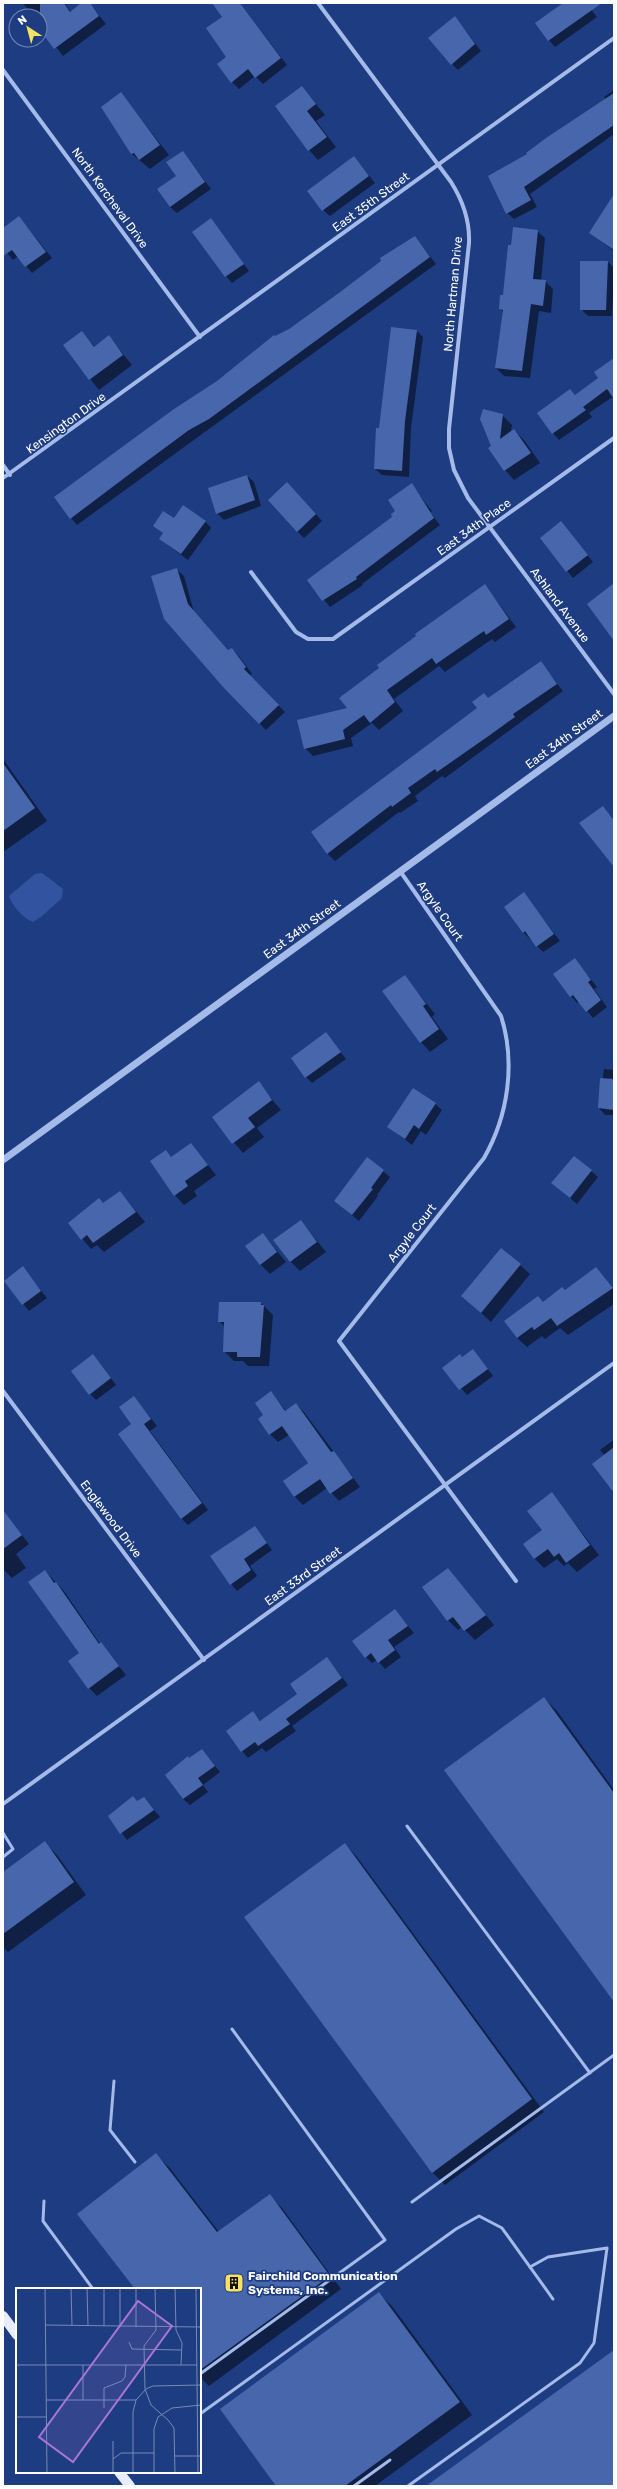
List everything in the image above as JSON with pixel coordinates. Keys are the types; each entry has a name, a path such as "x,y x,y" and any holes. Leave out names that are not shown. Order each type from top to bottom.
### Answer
{"main road":[{"path":"3,2316 16,2334"},
{"path":"121,2473 130,2486"}],"street":[{"name":"North Hartman Drive","path":"318,3 439,166 462,201 470,236 449,429 450,448 454,470 461,487 490,528"},
{"name":"East 35th Street","path":"140,382 614,38"},
{"name":"North Kercheval Drive","path":"3,70 200,337"},
{"name":"Kensington Drive","path":"3,478 10,475 140,382"},
{"name":"East 34th Place","path":"251,572 291,627 302,636 327,640 345,633 614,438"},
{"path":"3,465 10,475"},
{"name":"Ashland Avenue","path":"490,528 614,694"},
{"name":"East 34th Street","path":"3,1160 614,716"},
{"name":"Argyle Court","path":"400,871 501,1016 507,1040 506,1099 497,1135 484,1158 339,1341 516,1581"},
{"name":"East 33rd Street","path":"3,1804 614,1363"},
{"name":"Englewood Drive","path":"3,1391 204,1660"}],"lane":[{"path":"407,1826 590,2073"},
{"path":"3,1833 13,1849 3,1857"},
{"path":"201,2373 385,2240 232,2029"},
{"path":"412,2202 614,2055"},
{"path":"114,2081 110,2130 135,2162"},
{"path":"44,2201 43,2221 92,2288"},
{"path":"201,2413 456,2230 479,2216 502,2228 553,2299"},
{"path":"408,2486 580,2363 594,2343 607,2248 548,2257 530,2267"},
{"path":"354,2486 390,2460"}],"shaded area":[{"path":"42,873 63,889 62,898 33,922 18,911 9,896 35,874"}],"building":[{"path":"40,3 64,3 70,12 81,3 90,3 99,16 54,49 48,41 48,8 40,8"},
{"path":"212,3 240,3 281,58 255,78 248,69 231,83 217,64 226,57 206,28 222,17"},
{"path":"563,3 602,3 548,41 535,23"},
{"path":"455,16 475,44 451,65 428,38"},
{"path":"302,86 316,104 307,111 327,137 308,151 275,106"},
{"path":"121,92 160,145 139,160 134,153 131,154 101,107"},
{"path":"614,93 614,125 524,187 531,200 506,214 488,176 527,154 526,153 546,138"},
{"path":"183,151 205,182 170,207 157,189 176,176 166,162"},
{"path":"354,156 369,176 322,211 307,191"},
{"path":"614,194 614,250 589,233"},
{"path":"19,216 46,252 25,267 12,250 3,256 3,228"},
{"path":"211,218 244,264 225,277 192,232"},
{"path":"513,227 538,230 533,279 546,280 543,306 531,304 522,371 495,368 503,310 499,309 500,295 503,295 508,245 511,245"},
{"path":"415,236 430,257 209,419 189,430 70,519 54,497 174,409 217,381 274,335 275,336 289,329 340,292 381,261 380,258"},
{"path":"580,261 608,261 606,310 580,310"},
{"path":"391,327 417,330 405,421 402,471 374,469 376,428 379,428"},
{"path":"82,331 94,347 109,335 123,355 89,380 63,345"},
{"path":"614,358 614,399 607,389 583,407 586,410 552,434 537,413 570,389 575,395 598,378 594,372"},
{"path":"483,409 503,414 500,439 514,429 531,453 504,471 488,448 491,446 480,419"},
{"path":"247,475 255,500 216,514 208,488"},
{"path":"287,482 316,514 297,532 268,500"},
{"path":"412,483 434,518 356,577 357,579 322,601 307,580 392,517 391,514 395,511 388,500"},
{"path":"183,505 206,521 181,554 159,539 163,533 153,526 163,511 174,518"},
{"path":"561,521 588,555 566,572 540,538"},
{"path":"177,568 188,604 228,650 232,648 246,667 244,669 279,705 259,724 224,688 164,619 151,576"},
{"path":"614,583 614,641 587,604"},
{"path":"485,584 509,619 486,635 484,631 436,664 432,658 387,690 395,702 370,723 364,715 343,730 345,739 304,749 297,720 347,708 339,698 379,668 377,665 416,636 415,634"},
{"path":"541,661 557,684 513,714 515,717 437,772 435,769 408,788 411,793 392,807 391,805 327,854 311,832 477,708 472,702 484,693 488,698"},
{"path":"3,763 35,808 3,831"},
{"path":"603,806 614,821 614,867 579,823"},
{"path":"524,892 554,934 536,947 525,931 523,933 504,907"},
{"path":"575,958 591,980 588,982 601,1000 586,1012 573,995 570,997 553,974"},
{"path":"405,975 426,1004 423,1006 439,1029 420,1043 382,991"},
{"path":"326,1032 341,1052 305,1078 291,1058"},
{"path":"600,1078 614,1079 614,1110 598,1108"},
{"path":"259,1081 272,1100 248,1118 255,1127 232,1144 212,1117"},
{"path":"413,1088 436,1103 419,1129 414,1125 405,1139 387,1127"},
{"path":"191,1143 208,1165 185,1181 188,1186 174,1196 150,1161 166,1150 171,1157"},
{"path":"574,1156 592,1170 570,1198 551,1183"},
{"path":"367,1157 384,1170 371,1188 373,1189 352,1215 334,1201"},
{"path":"120,1191 136,1212 93,1243 87,1235 81,1240 68,1223 99,1198 103,1203"},
{"path":"301,1220 317,1242 290,1262 273,1240"},
{"path":"263,1233 277,1252 260,1265 245,1246"},
{"path":"501,1248 521,1264 481,1313 461,1296"},
{"path":"23,1266 41,1291 22,1305 4,1281"},
{"path":"596,1267 613,1288 557,1326 551,1318 534,1330 532,1327 517,1338 504,1321 538,1296 543,1302 562,1287 565,1290"},
{"path":"219,1302 261,1302 261,1305 264,1305 260,1357 237,1357 237,1352 223,1352 224,1322 218,1322"},
{"path":"473,1349 488,1369 459,1390 442,1368 460,1354 462,1357"},
{"path":"93,1354 111,1378 89,1395 71,1371"},
{"path":"271,1391 285,1411 296,1403 331,1452 334,1451 353,1478 330,1494 320,1479 294,1497 283,1481 308,1463 282,1426 269,1435 258,1419 263,1415 255,1403"},
{"path":"134,1396 151,1419 144,1424 202,1503 181,1519 118,1434 131,1424 119,1407"},
{"path":"614,1447 614,1493 592,1464"},
{"path":"552,1492 590,1545 566,1563 559,1553 554,1557 548,1549 534,1559 523,1544 542,1530 527,1511"},
{"path":"3,1510 22,1535 3,1549"},
{"path":"255,1526 267,1543 244,1559 251,1570 230,1585 210,1556"},
{"path":"448,1568 486,1615 464,1631 453,1617 447,1621 422,1587"},
{"path":"45,1570 54,1583 56,1582 99,1644 101,1642 119,1666 88,1689 68,1661 79,1653 28,1582"},
{"path":"395,1609 408,1626 388,1640 395,1650 378,1663 371,1653 365,1658 352,1641"},
{"path":"327,1657 342,1678 286,1719 290,1724 258,1746 255,1742 241,1752 226,1731 253,1711 260,1721 297,1694 290,1684"},
{"path":"544,1697 614,1793 614,2002 444,1770"},
{"path":"202,1749 215,1766 198,1778 203,1785 183,1799 165,1775 188,1756 189,1758"},
{"path":"133,1796 137,1801 144,1797 154,1810 120,1834 108,1816"},
{"path":"45,1841 74,1882 3,1934 3,1872"},
{"path":"345,1843 532,2099 432,2173 244,1917"},
{"path":"156,2153 217,2232 270,2194 330,2276 201,2369 201,2288 134,2288 77,2214"},
{"path":"379,2292 460,2402 345,2486 276,2486 220,2409"},
{"path":"614,2350 614,2486 426,2486"}],"place":[{"name":"Fairchild Communication Systems, Inc.","path":"234,2283"}]}
